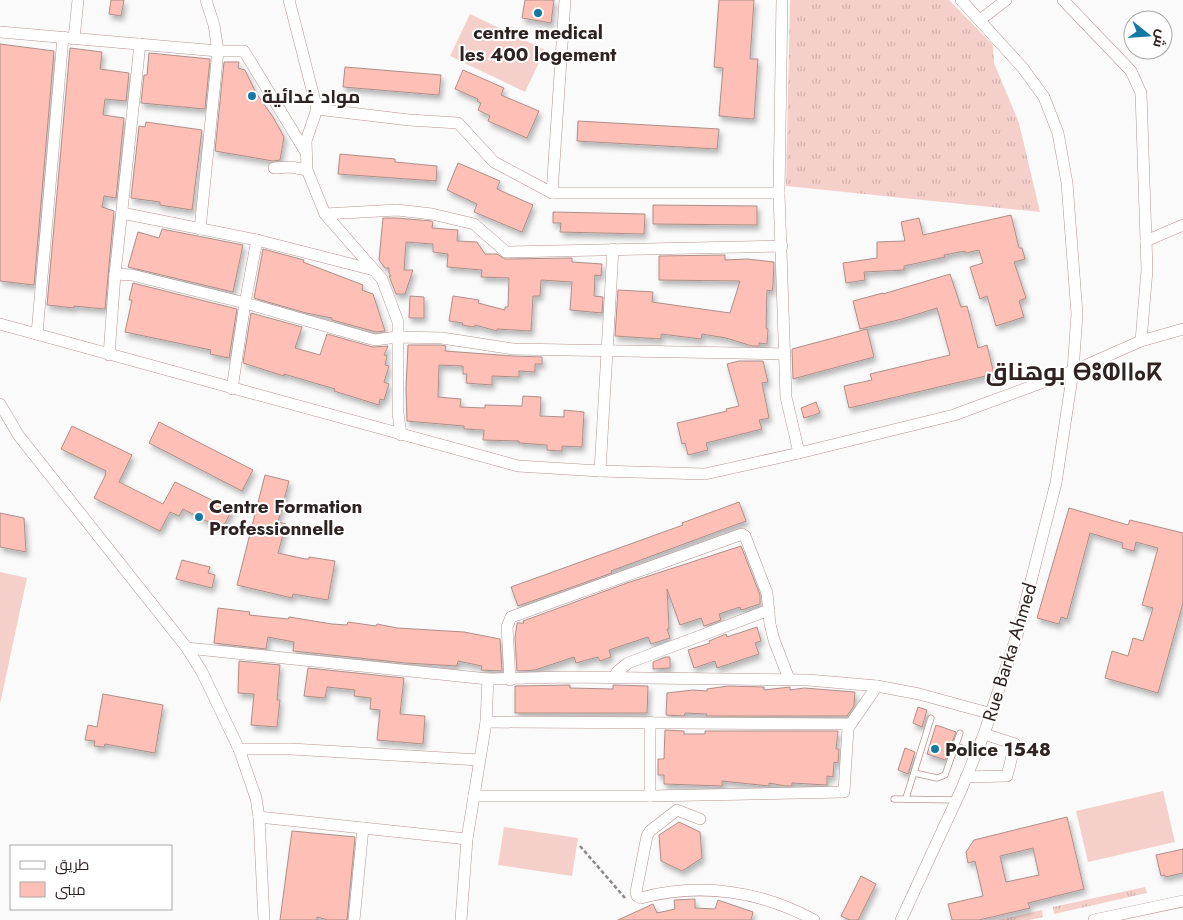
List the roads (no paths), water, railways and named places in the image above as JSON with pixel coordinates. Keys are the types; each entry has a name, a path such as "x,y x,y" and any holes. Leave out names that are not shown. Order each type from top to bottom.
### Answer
{"street":[{"path":"37,334 68,38 78,0"},
{"path":"200,229 218,51 214,25 206,0"},
{"path":"290,0 317,109 306,141 307,170 325,214 382,279 398,322 398,413 401,434"},
{"path":"552,192 565,0"},
{"path":"782,0 779,193 786,396 799,453"},
{"name":"Rue Barka Ahmed","path":"901,920 984,734 1018,632 1056,483 1073,371 1077,314 1067,183 1058,133 1044,97 1022,67 961,0"},
{"path":"980,20 1006,0"},
{"path":"1063,0 1131,71 1141,93 1147,270 1141,341"},
{"path":"0,32 218,51 244,51 306,153"},
{"path":"110,355 115,274 140,44"},
{"path":"317,109 409,120 458,123 494,162 552,192 779,193"},
{"path":"274,168 291,167 307,170"},
{"path":"325,214 397,210 432,214 474,224 506,252 782,246"},
{"path":"122,214 257,240 374,270"},
{"path":"1146,241 1183,225"},
{"path":"232,389 257,240"},
{"path":"600,471 613,249"},
{"path":"115,274 132,275 245,303 375,340 397,336 442,338 513,349 785,354"},
{"path":"0,324 518,466 705,474 954,415 1073,371 1141,341 1183,329"},
{"path":"0,404 19,436 187,648 202,672 239,748 256,798 259,817 264,920"},
{"path":"510,680 507,627 511,617 738,534 745,536 767,593 774,640 789,679"},
{"path":"614,677 628,663 769,610"},
{"path":"187,648 488,679 614,677 789,679 877,686 919,694 992,714"},
{"path":"460,920 467,839 486,722 488,679"},
{"path":"474,796 650,796 844,792 847,733 877,686"},
{"path":"486,722 851,724"},
{"path":"650,722 650,796"},
{"path":"966,777 1007,776 1015,744 984,734"},
{"path":"239,748 291,749 479,760"},
{"path":"700,819 677,810 650,831 647,836 636,892 637,896 641,898 676,890 723,891 765,900 814,920"},
{"path":"259,817 467,839"},
{"path":"354,920 363,828"},
{"path":"1094,920 1141,915 1183,901"}],"lane":[{"path":"906,798 931,718"},
{"path":"914,773 937,778 945,775 960,733"},
{"path":"956,746 976,752"},
{"path":"894,798 956,800"}],"place":[{"name":"centre medical les 400 logement","path":"538,13"},
{"name":"مواد غدائية","path":"252,96"},
{"name":"Centre Formation Professionnelle","path":"199,517"},
{"name":"Police 1548","path":"935,749"}],"district":[{"name":"بوهناق ⴱⵓⵀⵏⵏⴰⴽ","path":"1074,372"}]}
